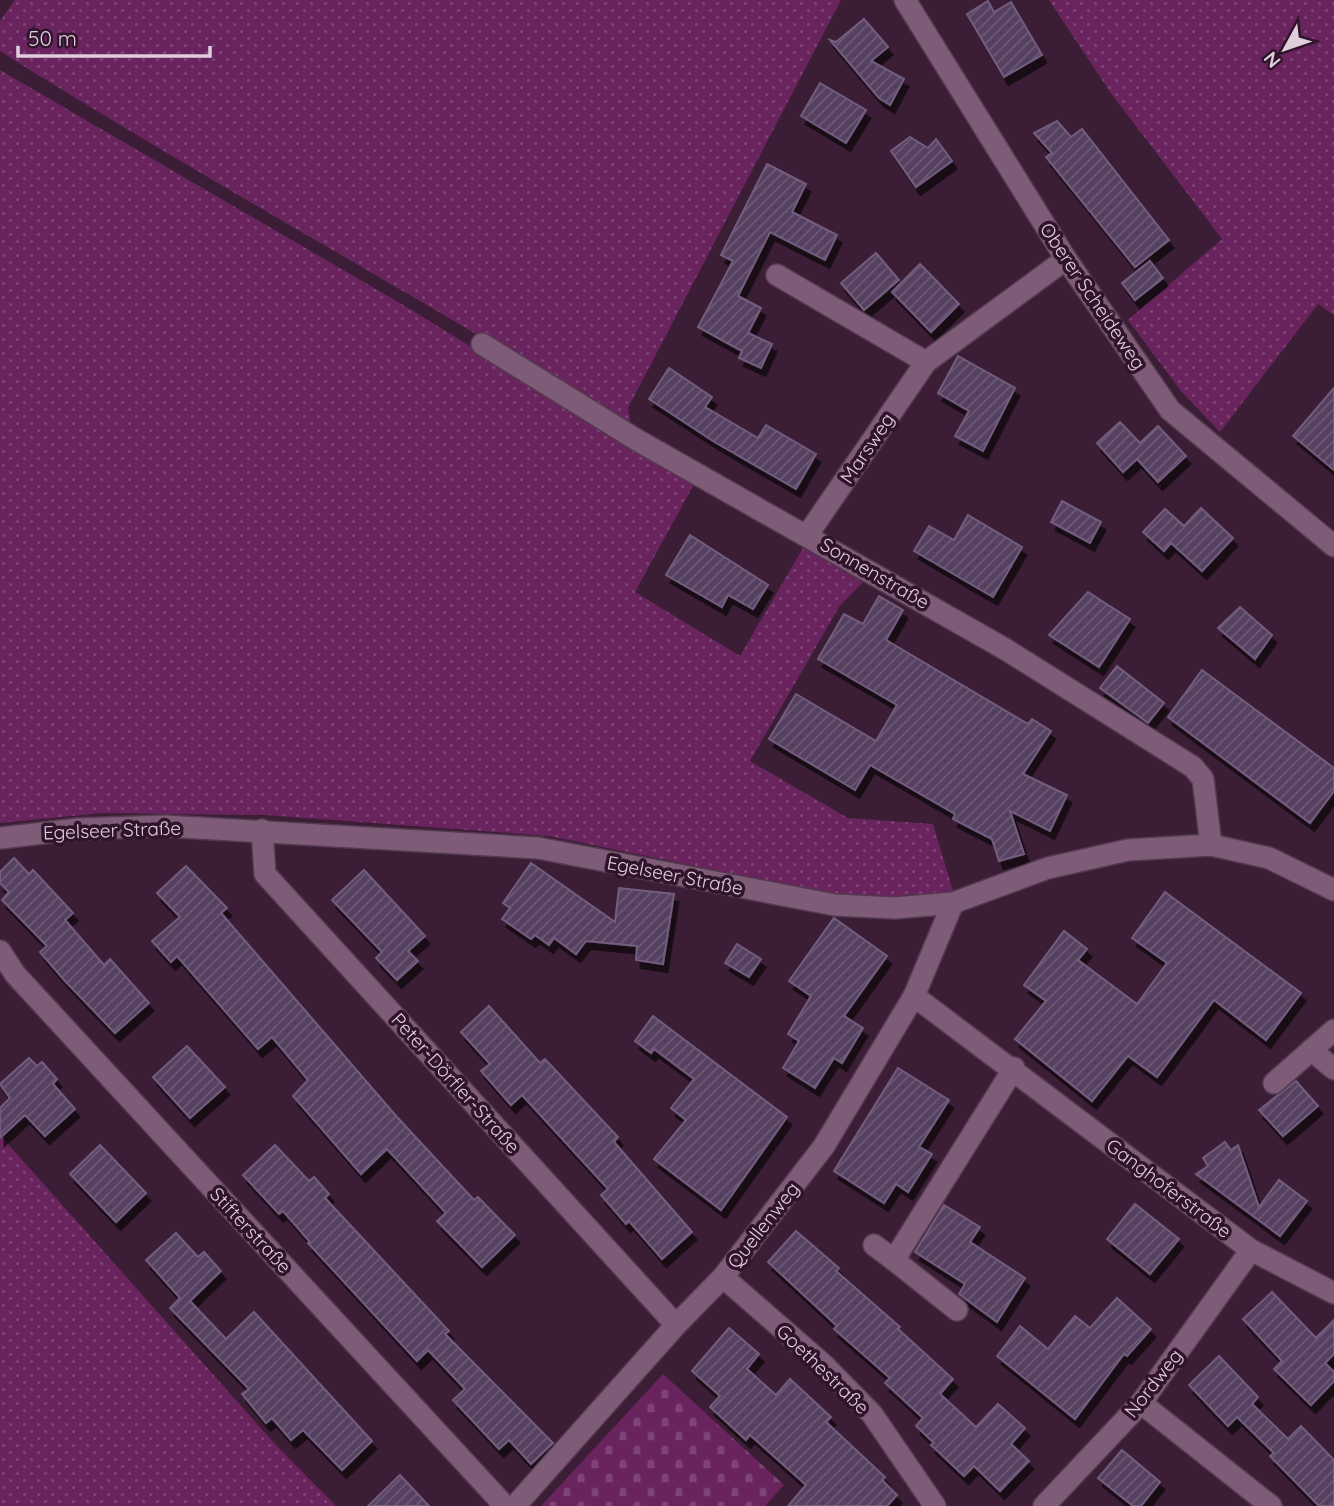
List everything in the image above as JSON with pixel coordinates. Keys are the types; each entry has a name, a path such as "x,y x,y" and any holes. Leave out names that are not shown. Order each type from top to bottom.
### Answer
{"street":[{"name":"Oberer Scheideweg","path":"905,0 1066,259 1170,410 1334,545"},
{"name":"Marsweg","path":"808,534 926,362 1066,259"},
{"path":"777,275 926,362"},
{"name":"Sonnenstraße","path":"482,344 637,440 808,534 1005,649 1193,767 1203,779 1211,845"},
{"name":"Egelseer Straße","path":"0,838 78,829 165,826 538,848 835,905 894,908 953,903 1048,868 1128,850 1211,845 1269,858 1334,890"},
{"name":"Peter-Dörfler-Straße","path":"262,830 265,874 676,1325"},
{"name":"Quellenweg","path":"516,1506 676,1325 723,1277 824,1146 914,996 953,903"},
{"name":"Stifterstraße","path":"0,951 15,974 505,1506"},
{"name":"Ganghoferstraße","path":"914,996 1014,1068 1251,1250 1334,1293"},
{"path":"1274,1083 1334,1030"},
{"path":"1311,1050 1334,1069"},
{"path":"894,1260 1014,1068"},
{"path":"874,1245 957,1310"},
{"name":"Nordweg","path":"1044,1506 1141,1403 1251,1250"},
{"name":"Goethestraße","path":"723,1277 824,1365 864,1406 935,1506"},
{"path":"1141,1403 1271,1506"}],"green space":[{"path":"15,0 841,0 628,408 631,428 0,51 0,21"},
{"path":"1049,0 1334,0 1334,315 1318,304 1220,432 1181,391 1128,320 1222,239 1110,92"},
{"path":"0,70 405,306 694,484 635,592 740,656 803,548 863,582 839,607 750,761 848,818 933,824 953,891 904,898 837,895 549,836 265,815 102,813 0,823"},
{"path":"0,1135 275,1444 336,1506 0,1506"},
{"path":"663,1374 784,1485 765,1506 541,1506"}],"building":[{"path":"988,1 994,12 1011,2 1042,55 1004,77 967,14"},
{"path":"864,19 888,47 871,61 904,79 890,105 879,98 830,40 836,42"},
{"path":"820,83 866,110 846,143 801,116"},
{"path":"1057,121 1071,137 1082,129 1169,240 1135,267 1046,157 1052,153 1034,133"},
{"path":"910,137 928,148 936,139 952,161 916,187 891,151"},
{"path":"767,164 806,184 792,212 837,235 825,260 770,232 738,296 761,308 748,333 772,344 761,368 739,358 742,351 698,327 733,261 721,255"},
{"path":"876,253 899,280 864,310 841,283"},
{"path":"1150,261 1163,278 1135,300 1122,283"},
{"path":"920,264 959,304 931,332 892,292"},
{"path":"958,356 1015,388 983,451 955,436 969,411 938,393"},
{"path":"669,368 712,397 705,407 758,438 766,425 816,454 796,489 713,441 649,399"},
{"path":"1334,388 1334,470 1293,436"},
{"path":"1120,422 1140,443 1158,426 1186,456 1158,482 1137,459 1123,472 1097,443"},
{"path":"1062,501 1101,522 1090,543 1051,522"},
{"path":"1201,508 1233,538 1202,571 1171,543 1164,551 1143,532 1165,509 1184,526"},
{"path":"968,515 1022,547 993,597 914,551 929,526 954,540"},
{"path":"690,535 768,585 753,609 728,595 722,607 666,575"},
{"path":"1088,592 1130,619 1099,667 1049,635"},
{"path":"879,596 903,610 886,640 1028,724 1032,719 1051,731 1023,774 1067,795 1050,831 1010,811 1024,854 999,861 992,839 953,819 955,814 870,765 855,790 769,739 796,694 876,741 897,705 818,659 844,614 863,624"},
{"path":"1240,607 1272,635 1255,659 1218,628"},
{"path":"1117,666 1164,703 1148,723 1100,688"},
{"path":"1202,670 1334,768 1334,791 1310,823 1168,717"},
{"path":"14,858 29,874 33,870 73,913 65,920 104,965 110,959 149,1003 115,1033 40,952 47,946 2,900 9,892 0,883 0,872"},
{"path":"531,863 615,922 619,888 674,894 663,964 636,960 637,946 586,941 576,954 554,938 549,945 535,935 531,939 502,919 510,908 503,903"},
{"path":"186,866 227,908 221,913 397,1117 474,1200 478,1197 515,1235 482,1267 437,1221 446,1213 387,1149 361,1174 293,1096 308,1080 272,1037 258,1049 177,956 171,962 152,941 180,917 157,893"},
{"path":"364,870 425,936 408,951 418,961 397,980 376,958 382,952 332,900"},
{"path":"1165,892 1301,993 1266,1040 1214,1000 1157,1077 1128,1056 1092,1101 1015,1039 1046,1001 1024,985 1064,931 1087,949 1078,960 1137,1004 1167,963 1132,938"},
{"path":"834,918 887,956 844,1016 863,1028 842,1063 834,1058 815,1088 783,1068 799,1041 788,1034 811,996 789,981"},
{"path":"737,944 761,959 749,977 725,963"},
{"path":"489,1006 540,1063 545,1059 618,1137 614,1142 692,1232 662,1259 629,1221 626,1224 601,1195 608,1189 522,1095 511,1105 481,1071 490,1064 461,1032"},
{"path":"653,1016 787,1117 721,1210 654,1159 686,1120 671,1108 694,1079 654,1049 651,1053 635,1041"},
{"path":"187,1046 225,1087 190,1118 153,1077"},
{"path":"29,1058 37,1066 42,1062 57,1079 53,1084 75,1109 45,1136 25,1115 0,1138 0,1108 10,1098 0,1084"},
{"path":"898,1068 949,1100 919,1147 932,1154 908,1192 896,1184 884,1203 834,1171"},
{"path":"1296,1081 1318,1106 1283,1136 1259,1110"},
{"path":"1225,1142 1231,1150 1238,1145 1259,1207 1279,1180 1307,1201 1280,1236 1196,1174 1208,1166 1203,1158"},
{"path":"100,1145 146,1193 116,1222 70,1174"},
{"path":"275,1145 309,1181 314,1177 329,1194 325,1198 449,1331 445,1334 553,1443 531,1464 509,1440 499,1449 453,1400 465,1389 428,1350 417,1361 308,1243 310,1242 283,1211 279,1214 243,1175"},
{"path":"1135,1204 1179,1239 1150,1274 1107,1239"},
{"path":"944,1205 980,1227 970,1242 1025,1278 997,1322 959,1294 965,1284 915,1252"},
{"path":"796,1231 839,1268 836,1271 900,1327 898,1329 953,1379 940,1394 976,1427 998,1404 1025,1428 1011,1444 1029,1461 1000,1491 974,1466 964,1476 931,1445 934,1443 916,1426 923,1418 885,1383 890,1378 834,1329 837,1326 768,1262"},
{"path":"176,1233 198,1257 204,1252 221,1271 190,1301 226,1339 254,1312 372,1441 342,1470 303,1430 291,1440 272,1418 266,1423 242,1394 249,1389 170,1308 180,1298 146,1260"},
{"path":"1272,1292 1316,1338 1334,1320 1334,1354 1325,1363 1334,1372 1334,1381 1311,1405 1274,1369 1282,1361 1243,1319"},
{"path":"1117,1298 1151,1329 1127,1356 1124,1354 1075,1419 997,1356 1020,1326 1048,1349 1075,1316 1090,1328"},
{"path":"729,1328 759,1354 747,1369 776,1395 790,1379 831,1417 826,1422 885,1477 882,1480 897,1495 887,1506 788,1506 806,1485 750,1435 746,1440 710,1407 720,1396 692,1371"},
{"path":"1219,1356 1258,1397 1252,1404 1288,1439 1301,1426 1334,1460 1334,1506 1319,1506 1270,1456 1274,1453 1237,1417 1228,1426 1189,1385"},
{"path":"1122,1450 1160,1482 1141,1506 1133,1506 1098,1478"},
{"path":"400,1475 429,1506 368,1506"}]}
